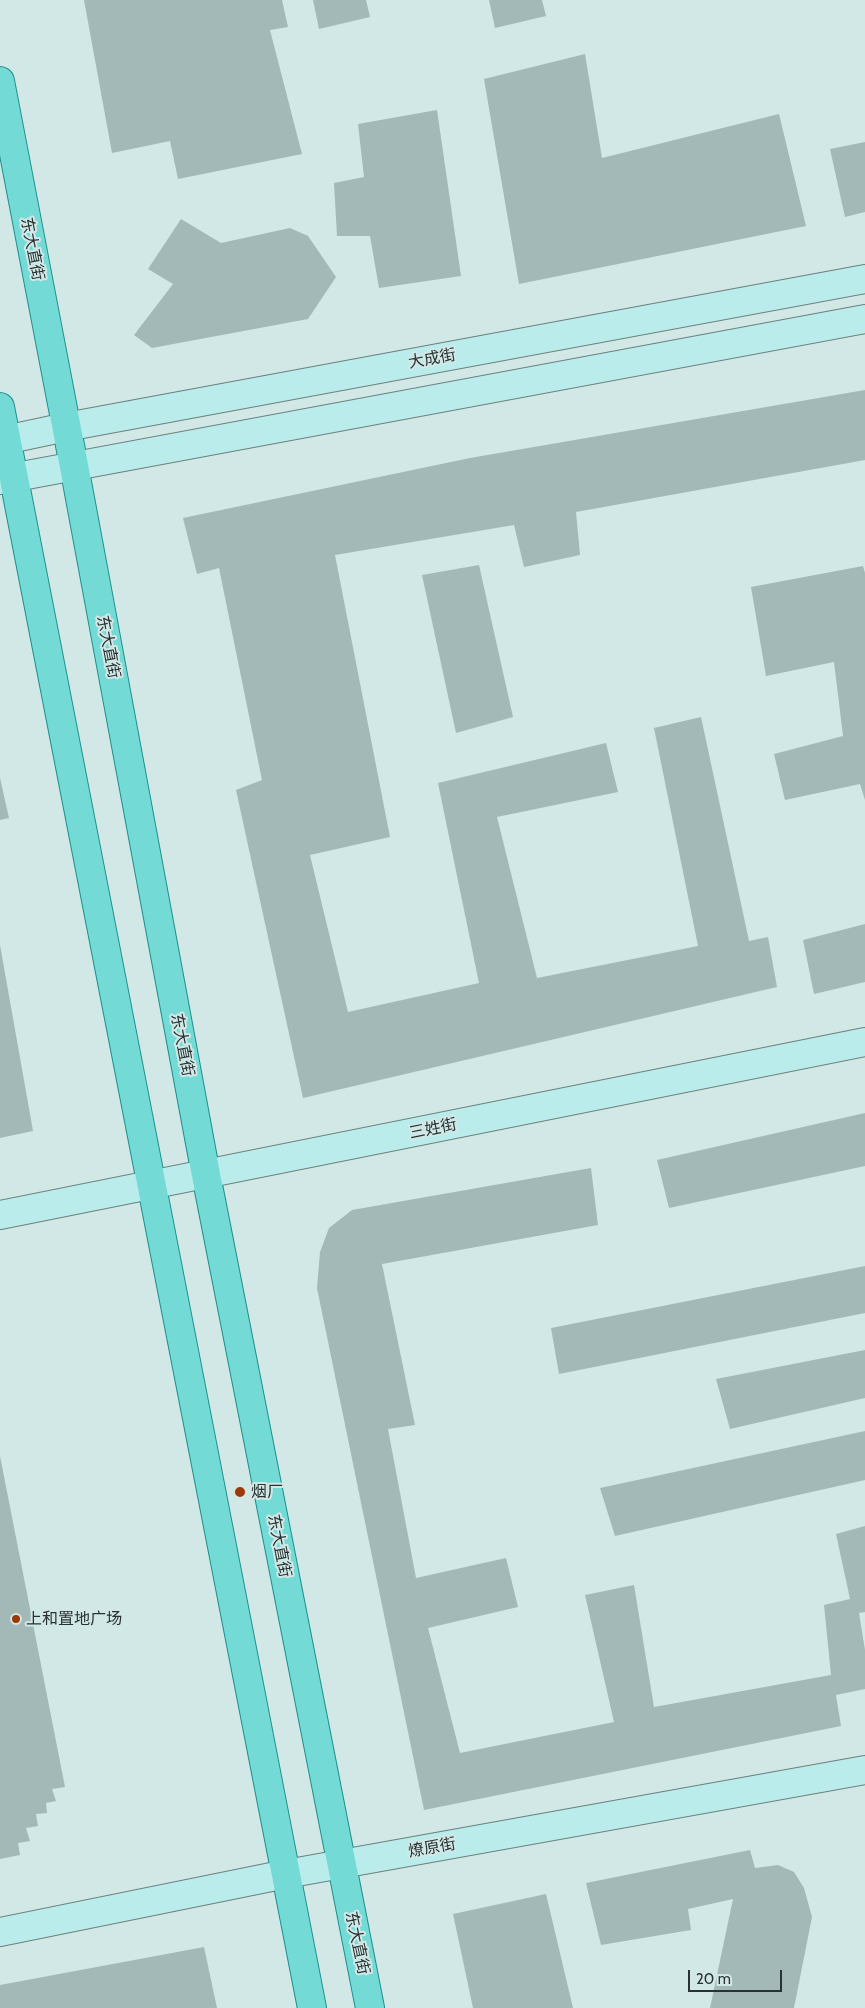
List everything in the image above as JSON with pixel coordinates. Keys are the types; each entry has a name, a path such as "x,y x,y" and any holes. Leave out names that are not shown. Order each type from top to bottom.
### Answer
{"main road":[{"name":"东大直街","path":"0,81 206,1175 370,2008"},
{"path":"0,407 7,479 152,1186 312,2008"}],"street":[{"name":"大成街","path":"3,440 865,280"},
{"path":"7,479 865,319"},
{"name":"三姓街","path":"0,1215 865,1042"},
{"name":"燎原街","path":"0,1932 286,1874 865,1770"}],"building":[{"path":"84,0 282,0 288,27 270,30 302,154 178,179 170,141 112,153"},
{"path":"313,0 366,0 370,17 319,29"},
{"path":"489,0 542,0 546,16 495,28"},
{"path":"585,54 602,158 779,114 806,226 519,284 484,79"},
{"path":"437,110 461,276 379,288 370,236 337,236 334,183 364,177 358,124"},
{"path":"865,142 865,212 845,217 830,149"},
{"path":"181,219 221,243 290,228 308,236 336,277 308,319 152,348 134,335 173,284 148,269"},
{"path":"865,390 865,460 576,512 580,555 524,567 514,525 335,555 390,837 310,855 348,1012 479,983 438,783 606,743 618,792 497,817 537,978 698,946 654,728 701,717 749,941 768,937 777,987 303,1098 236,790 262,780 219,568 197,574 183,518 470,458"},
{"path":"479,565 513,717 456,733 422,575"},
{"path":"863,566 865,573 865,800 860,784 785,800 774,754 843,736 834,662 766,676 751,587"},
{"path":"0,778 9,818 0,820"},
{"path":"865,924 865,982 814,994 803,940"},
{"path":"0,945 33,1131 0,1138"},
{"path":"865,1113 865,1166 669,1208 657,1160"},
{"path":"591,1168 598,1225 382,1264 415,1425 388,1429 416,1578 506,1558 518,1607 428,1628 460,1753 614,1722 585,1595 634,1585 654,1707 831,1675 824,1605 850,1599 836,1534 865,1526 865,1612 859,1613 865,1650 865,1689 836,1695 841,1726 424,1810 317,1288 320,1252 329,1228 352,1210"},
{"path":"865,1266 865,1313 559,1374 551,1328"},
{"path":"865,1350 865,1398 730,1429 716,1379"},
{"path":"865,1431 865,1480 615,1536 600,1488"},
{"name":"上和置地广场","path":"0,1456 65,1787 52,1789 56,1801 46,1803 47,1813 36,1814 38,1826 26,1828 30,1841 18,1843 20,1855 0,1859"},
{"path":"750,1850 755,1868 778,1865 794,1872 804,1888 812,1917 794,2008 710,2008 733,1899 688,1909 691,1930 601,1945 586,1883"},
{"path":"546,1894 573,2008 473,2008 453,1914"},
{"path":"204,1947 217,2008 0,2008 0,1985"}],"place":[{"name":"烟厂","path":"240,1492"},
{"name":"上和置地广场","path":"16,1619"}]}
